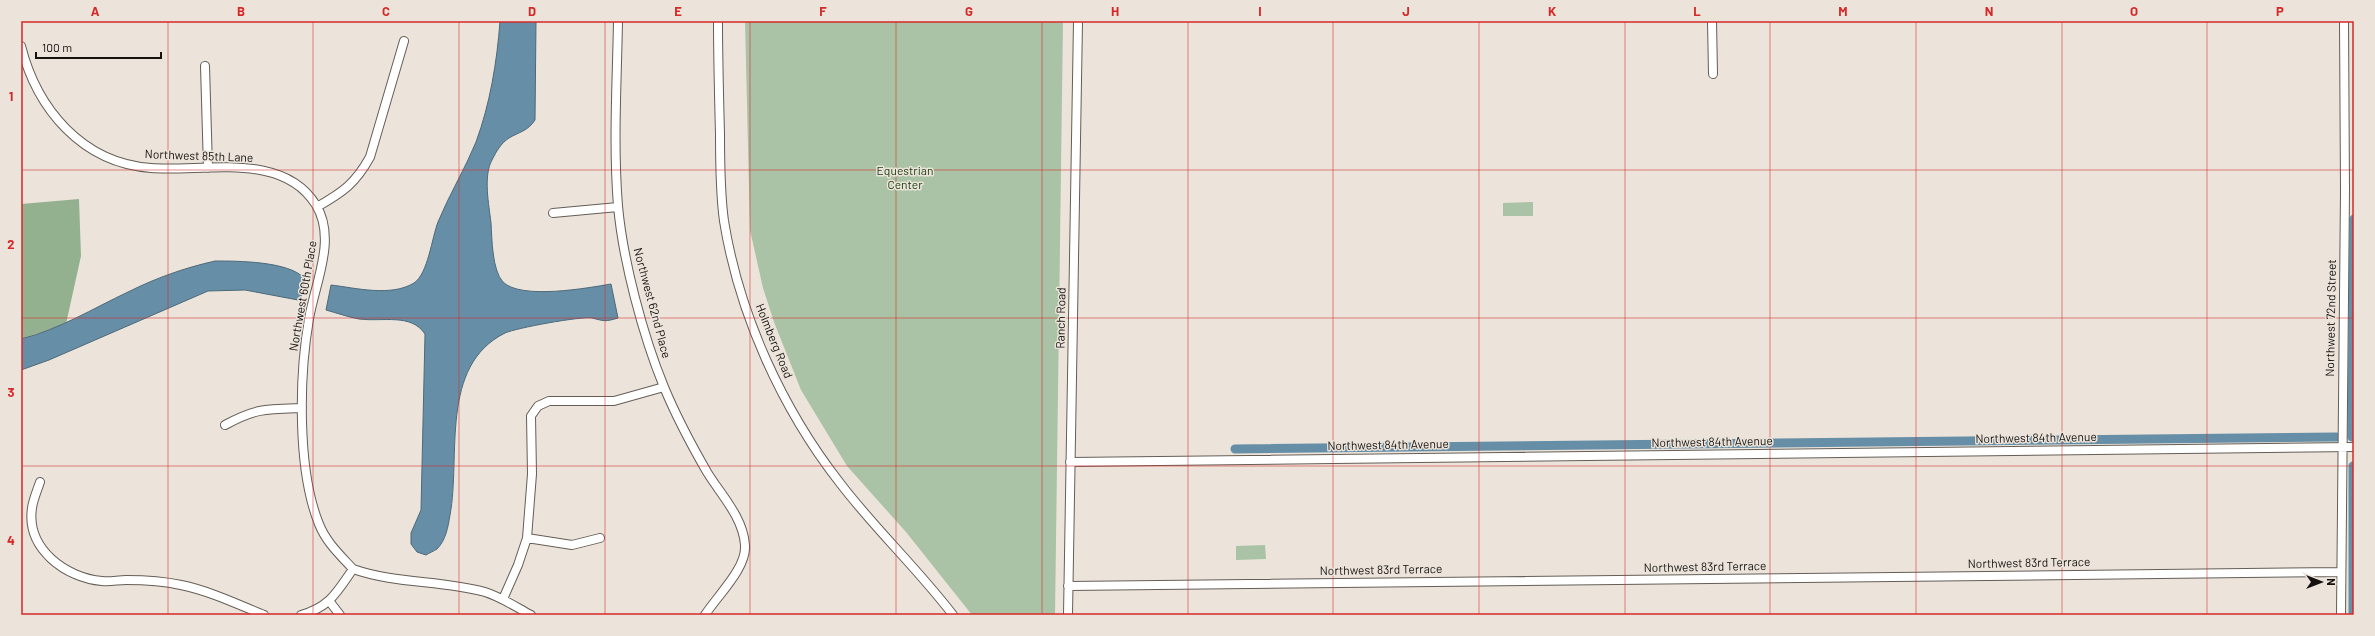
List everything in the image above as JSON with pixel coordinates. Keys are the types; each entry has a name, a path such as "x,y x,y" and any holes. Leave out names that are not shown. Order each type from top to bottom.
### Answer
{"street":[{"name":"Northwest 62nd Place","path":"618,21 616,156 618,207 626,258 648,340 664,387 707,472 742,527 745,546 742,563 704,615"},
{"name":"Holmberg Road","path":"718,21 720,173 724,220 734,267 753,325 772,372 821,457 840,484 953,615"},
{"name":"Ranch Road","path":"1068,615 1078,21"},
{"path":"1712,21 1713,74"},
{"name":"Northwest 72nd Street","path":"2341,615 2345,198 2344,21"},
{"path":"317,207 347,190 361,174 370,157 404,41"},
{"name":"Northwest 85th Lane","path":"21,46 27,69 40,96 56,120 73,137 94,152 120,162 150,168 255,170 291,180 307,192 317,207"},
{"path":"205,66 208,168"},
{"name":"Northwest 60th Place","path":"317,207 325,228 326,243 309,319 302,408 306,467 319,525 332,547 353,569"},
{"path":"553,213 618,207"},
{"path":"503,599 518,565 527,538 532,474 531,416 538,406 549,401 614,401 664,387"},
{"path":"225,425 258,410 302,408"},
{"name":"Northwest 84th Avenue","path":"1070,462 2354,447"},
{"path":"40,482 32,508 32,524 37,539 45,554 60,567 82,578 103,582 152,581 181,585 209,593 264,615"},
{"path":"527,538 572,545 600,538"},
{"path":"301,615 315,611 330,602 353,569 376,577 454,586 485,592 503,599 531,615"},
{"name":"Northwest 83rd Terrace","path":"1068,586 2341,572"},
{"path":"330,602 340,615"}],"green space":[{"name":"Equestrian Center","path":"745,21 1063,21 1055,615 972,615 906,532 847,466 801,390 774,322 763,288 750,230"},
{"path":"79,199 81,256 66,324 21,339 21,204"},
{"path":"1533,202 1533,216 1503,216 1503,203"},
{"path":"1265,545 1266,559 1236,560 1236,546"}],"water":[{"path":"500,21 536,21 535,120 526,129 504,142 495,154 489,167 487,191 493,254 499,277 503,282 512,287 539,292 571,290 611,284 618,318 605,321 592,318 575,319 522,328 505,333 484,348 470,367 461,390 457,414 453,492 445,537 437,549 426,555 417,552 411,544 411,533 421,510 425,334 419,327 404,321 359,319 326,310 331,285 384,291 395,290 414,283 423,272 438,222 472,152 481,128 492,83"},
{"path":"215,261 263,263 276,265 298,273 305,279 301,297 298,300 245,290 208,291 49,360 21,370 21,339 63,324 160,278 181,270"}],"waterway":[{"path":"2352,437 2354,219"},
{"path":"1235,449 2336,437"},
{"path":"2353,466 2353,615"}]}
